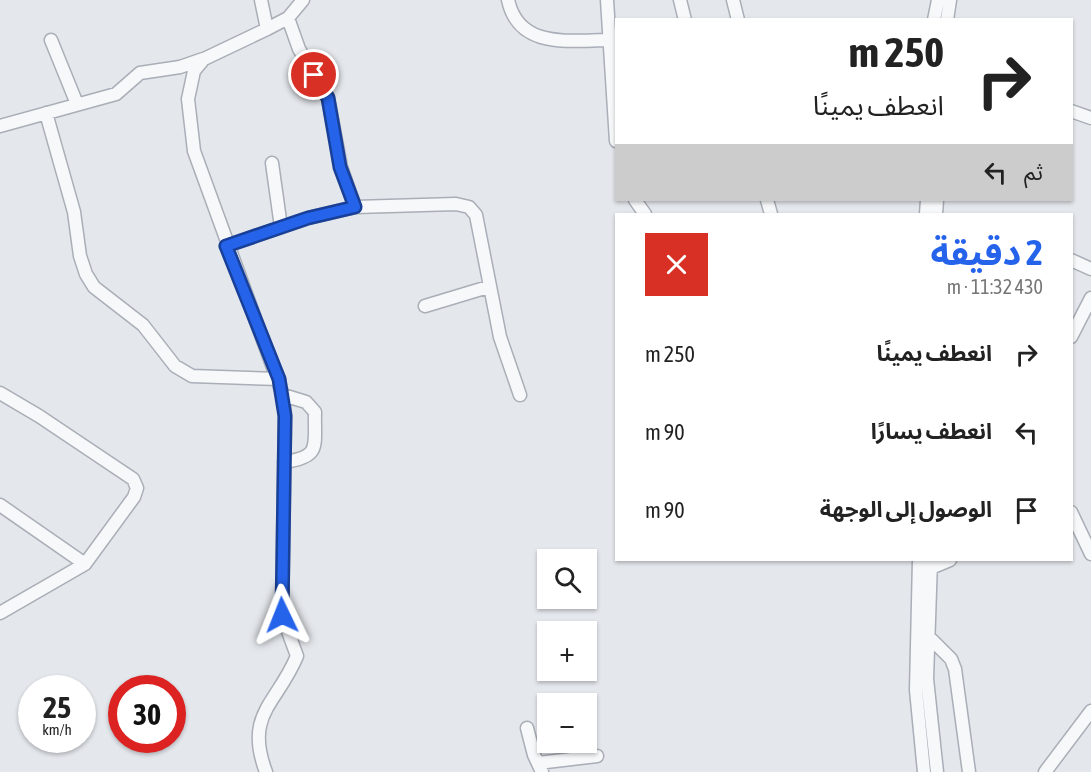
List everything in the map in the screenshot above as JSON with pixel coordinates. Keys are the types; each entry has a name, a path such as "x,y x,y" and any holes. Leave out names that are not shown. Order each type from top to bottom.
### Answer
{"street":[{"path":"261,0 267,29"},
{"path":"0,126 116,94 140,73 180,67 204,59 288,18 303,0"},
{"path":"508,0 516,20 534,36 554,39 610,40"},
{"path":"607,0 615,124"},
{"path":"680,0 684,18"},
{"path":"733,0 738,18"},
{"path":"934,18 938,0"},
{"path":"947,18 951,0"},
{"path":"288,18 299,49 328,98 340,167 355,207"},
{"path":"51,40 77,104"},
{"path":"204,59 194,71 188,99 189,124 194,151 226,246 279,379 285,416 282,615 297,656 289,675 259,722 258,743 266,772"},
{"path":"1073,112 1091,118"},
{"path":"46,113 74,212 80,256 94,286 143,325 175,366 192,376 279,379"},
{"path":"272,163 281,227"},
{"path":"226,246 281,227 355,207 456,204 469,207 476,215 488,287 500,338 519,395"},
{"path":"1073,261 1091,269"},
{"path":"425,306 488,287"},
{"path":"1073,333 1091,298"},
{"path":"0,393 133,479 137,488 134,497 85,564 0,613"},
{"path":"283,395 306,402 315,412 314,447 311,454 306,459 284,462"},
{"path":"0,506 85,564"},
{"path":"1073,516 1091,554"},
{"path":"919,561 915,690 924,772"},
{"path":"931,564 927,679 937,772"},
{"path":"928,636 951,659 955,669 969,772"},
{"path":"1045,772 1091,711"},
{"path":"527,728 540,768 597,756"}],"route":[{"path":"282,615 280,585 285,416 283,395 279,379 226,246 308,218 355,207 340,167 328,98 314,75"}]}
